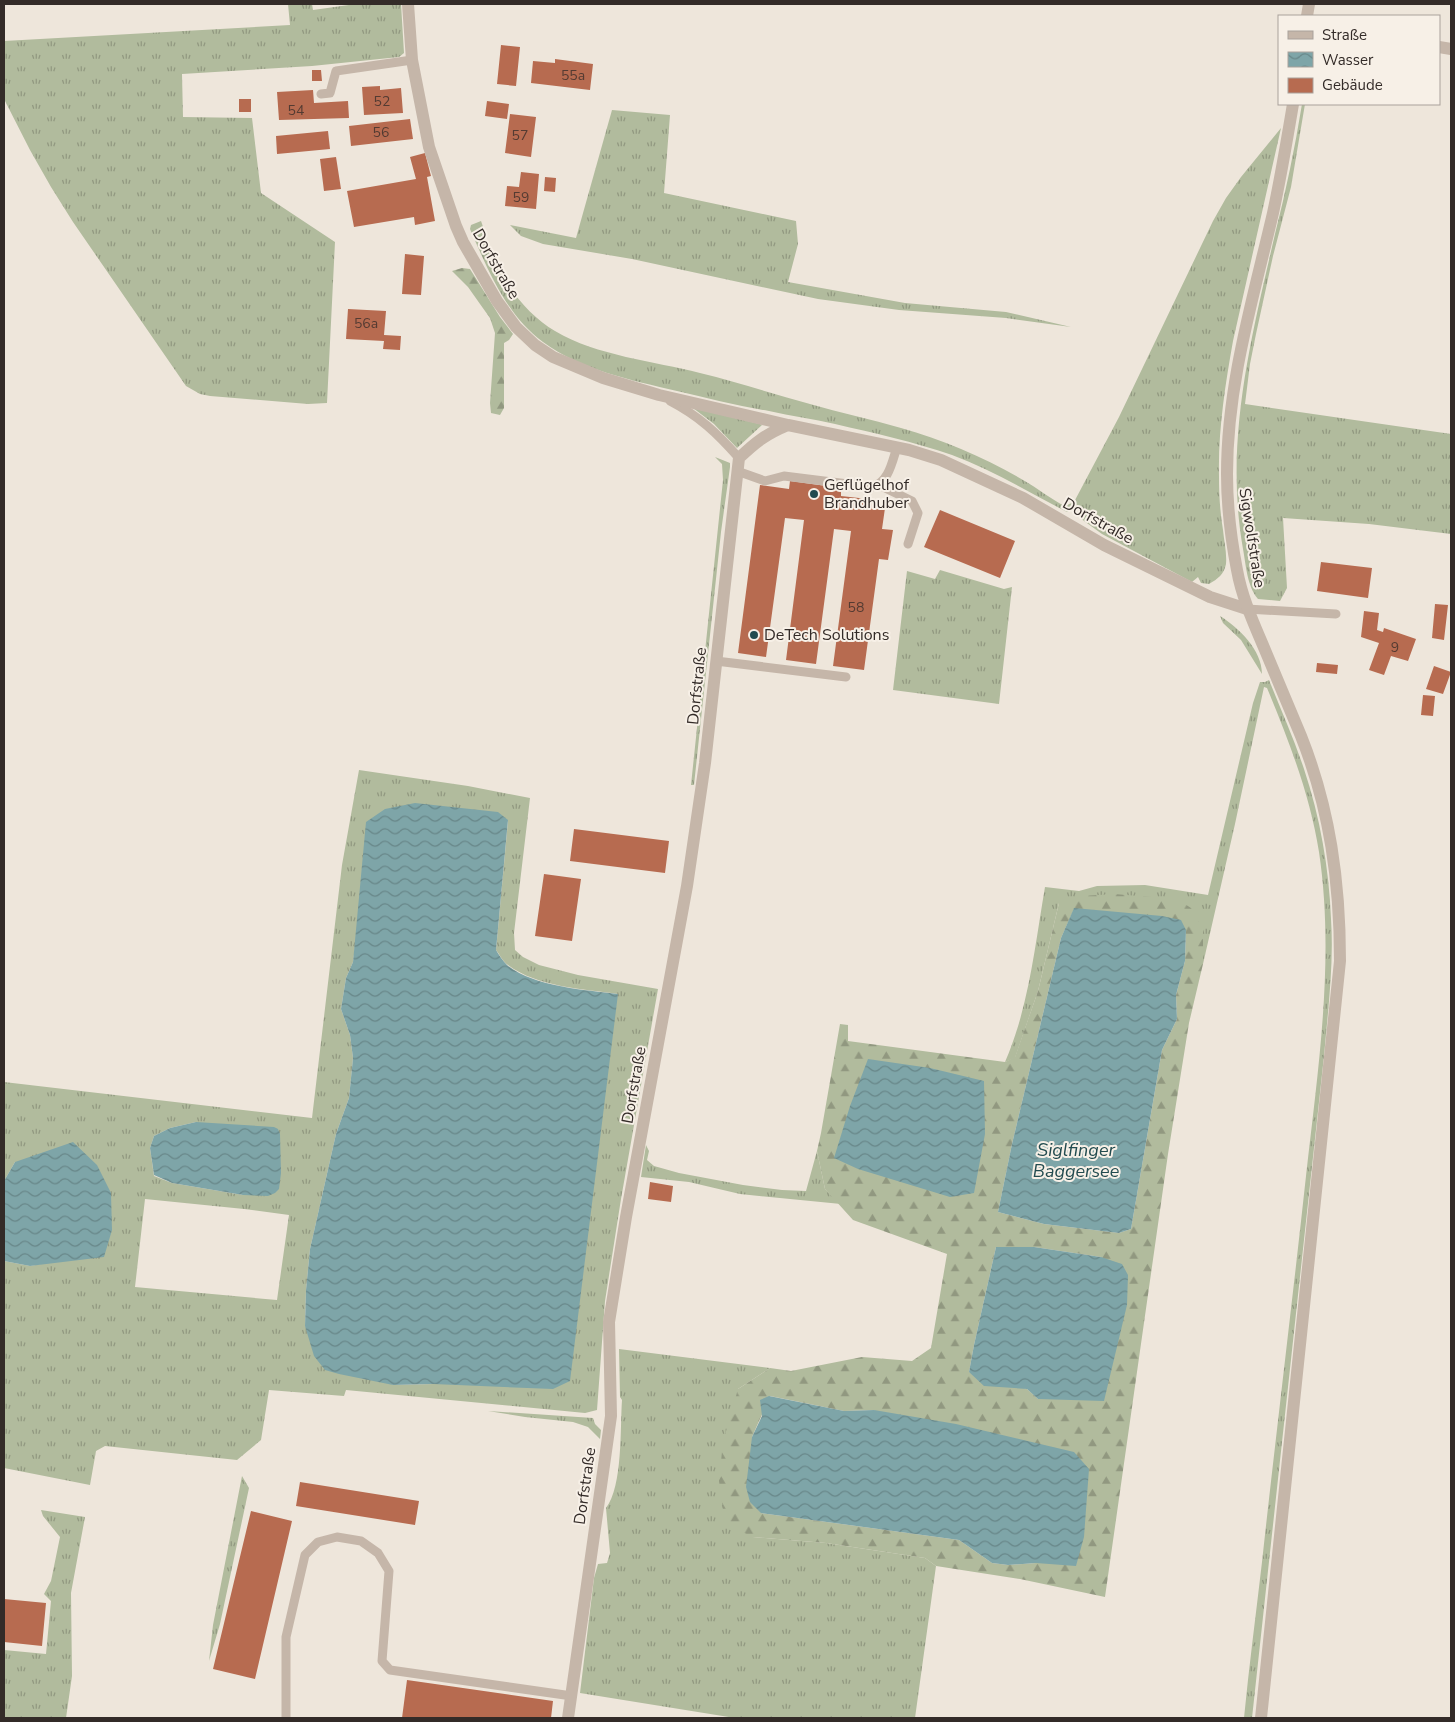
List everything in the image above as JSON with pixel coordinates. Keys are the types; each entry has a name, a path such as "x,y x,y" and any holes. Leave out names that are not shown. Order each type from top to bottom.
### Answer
{"street":[{"name":"Dorfstraße","path":"408,4 412,60 429,147 453,217 463,242 497,301 516,327 535,345 552,357 603,378 659,395 898,447 949,463 1023,498 1104,544 1210,597 1247,609"},
{"name":"Sigwolfstraße","path":"1261,1718 1338,997 1340,961 1340,920 1329,824 1315,774 1302,738 1247,609 1238,574 1228,510 1229,421 1235,378 1249,307 1272,214 1293,105"},
{"path":"739,458 756,441 788,424"},
{"name":"Dorfstraße","path":"568,1718 611,1416 609,1322 628,1207 687,886 705,763 739,458"}],"lane":[{"path":"321,94 330,93 336,71 412,60"},
{"name":"Dorfstraße","path":"659,395 690,412 710,427 739,458"},
{"path":"880,485 885,480 898,447"},
{"path":"737,471 765,481 784,476 865,487 880,485 912,500 918,513 908,544"},
{"path":"1247,609 1336,614"},
{"path":"716,661 846,677"},
{"path":"286,1718 286,1637 305,1555 318,1542 337,1537 361,1540 378,1553 389,1571 382,1661 390,1670 572,1696"}],"green space":[{"path":"288,4 312,4 313,10 356,4 401,4 404,53 399,57 312,66 182,74 183,117 252,118 261,193 335,242 327,403 308,404 210,396 200,394 186,386 73,222 30,150 4,99 4,41 290,25"},
{"path":"1302,105 1305,105 1291,187 1273,256 1256,334 1245,404 1451,434 1451,534 1369,524 1283,518 1287,588 1280,601 1258,599 1249,582 1238,509 1238,430 1249,351"},
{"path":"612,110 670,115 664,193 796,221 798,244 788,282 905,303 1006,312 1071,327 1006,318 899,310 818,299 632,259 543,244 521,236 510,225 576,238"},
{"path":"1281,128 1227,375 1219,459 1220,503 1226,564 1220,576 1209,584 1201,583 1198,577 1192,582 1102,534 1080,518 1082,509 1078,506 1072,511 1067,512 996,474 952,455 909,442 827,422 734,404 642,383 607,373 574,360 543,342 519,319 499,291 470,229 471,225 481,221 494,261 516,296 545,324 571,339 607,352 714,377 933,438 994,464 1065,506 1074,502 1119,417 1213,221 1226,198"},
{"path":"462,268 470,269 513,334 504,343 504,408 500,415 491,413 490,403 495,333 490,318 468,287 452,271"},
{"path":"693,408 762,425 737,448 714,424"},
{"path":"715,457 730,463 730,467 721,532 694,785 691,785 723,480 722,464"},
{"path":"940,570 1004,589 1012,587 999,704 893,690 907,571 935,579"},
{"path":"1220,616 1242,633 1254,648 1261,665 1262,674 1241,640 1223,623"},
{"path":"1269,680 1300,758 1310,787 1319,824 1328,881 1332,953 1324,1056 1252,1718 1244,1718 1320,1055 1325,973 1324,892 1315,831 1298,768 1267,688 1264,687 1203,964 1203,930 1059,903 1038,991 1015,1058 1005,1062 1026,998 1045,887 1079,891 1097,886 1145,885 1208,895 1253,703 1260,682"},
{"path":"359,770 468,786 530,798 514,933 515,950 523,957 539,965 578,975 658,989 605,1301 597,1410 585,1413 346,1390 344,1396 269,1390 261,1440 237,1460 105,1446 96,1451 90,1485 4,1468 4,1261 30,1266 58,1261 15,1162 4,1181 4,1082 312,1118 342,865","holes":["508,821 496,950 506,964 533,978 561,986 618,994 433,1384 393,1385 305,1326 310,1249 336,1134 349,1098 353,1058 350,1035 341,1009 346,978 353,962 358,924","196,1122 243,1195 172,1183 154,1176 150,1148 154,1136 170,1128","145,1199 289,1215 277,1300 135,1287"]},
{"path":"1114,894 1177,899 1191,908 1203,930 1203,964 1189,1023 1168,1154 1105,1597 1020,1579 936,1566 925,1558 826,1543 753,1537 725,1524 719,1481 723,1442 738,1389 770,1368 791,1371 862,1357 912,1361 931,1348 947,1254 853,1220 825,1189 817,1151 840,1024 848,1025 848,1041 1005,1062 1015,1057 1038,991 1059,903 1082,896","holes":["1074,909 1118,913 1186,930 1185,961 1176,995 1177,1019 1162,1050 1131,1229 1119,1233 1044,1224 998,1212 1012,1144 1061,938","996,1247 1034,1247 1101,1257 1038,1399 1027,1389 969,1372","770,1396 844,1411 874,1410 1036,1563 1008,1565 992,1563 959,1540 761,1513 752,1437"]},
{"path":"646,1145 649,1151 647,1160 654,1166 679,1173 743,1185 806,1191 817,1151 825,1189 841,1204 740,1194 689,1182 641,1177"},
{"path":"619,1349 770,1368 738,1389 753,1537 826,1543 925,1558 936,1566 915,1718 735,1718 580,1693 594,1578 598,1564 607,1563 610,1553 606,1508 615,1486 620,1456 622,1400 620,1397"},
{"path":"488,1411 593,1418 595,1424 601,1430 600,1439 588,1427 573,1422"},
{"path":"242,1476 249,1488 220,1624 209,1661 213,1625"},
{"path":"41,1510 85,1517 71,1593 72,1676 66,1718 4,1718 4,1650 46,1654 51,1601 44,1594 51,1581 60,1537 43,1516"}],"water":[{"path":"415,803 498,812 508,820 496,950 507,965 518,972 545,983 618,994 570,1381 553,1389 433,1384 393,1385 339,1374 325,1370 314,1356 305,1326 310,1249 336,1134 349,1098 353,1058 350,1035 341,1009 346,978 353,962 366,822 385,809"},
{"name":"Siglfinger Baggersee","path":"1074,908 1162,916 1181,920 1186,930 1185,961 1176,995 1177,1019 1162,1050 1131,1229 1119,1233 1044,1224 998,1212 1012,1144 1061,938"},
{"path":"868,1059 930,1068 984,1081 985,1134 974,1193 950,1197 858,1169 834,1158 850,1106"},
{"path":"196,1122 274,1127 278,1129 280,1134 281,1173 279,1189 268,1196 243,1195 172,1183 154,1175 150,1148 154,1136 170,1128"},
{"path":"73,1142 97,1165 111,1193 112,1230 104,1257 30,1266 4,1261 4,1181 15,1162"},
{"path":"996,1247 1034,1247 1101,1257 1122,1264 1128,1275 1127,1305 1104,1401 1038,1399 1027,1389 984,1386 969,1372"},
{"path":"769,1396 844,1411 874,1410 956,1424 1074,1452 1089,1469 1084,1537 1076,1566 1036,1563 1008,1565 992,1563 959,1540 761,1513 750,1502 746,1487 752,1437 762,1416 760,1400"}],"building":[{"path":"501,45 520,47 516,86 497,84"},
{"path":"555,59 593,64 590,90 531,83 533,61 555,63"},
{"path":"312,70 321,70 322,81 312,81"},
{"path":"380,86 380,90 401,88 403,113 364,115 362,87"},
{"path":"313,90 314,103 348,101 349,118 279,120 277,92"},
{"path":"239,99 251,99 251,112 239,112"},
{"path":"487,101 509,104 507,119 485,116"},
{"path":"510,114 536,117 531,157 505,153"},
{"path":"410,119 413,139 351,146 349,126"},
{"path":"328,131 330,149 277,154 276,136"},
{"path":"425,153 431,176 427,177 435,221 415,225 414,217 354,227 347,191 416,179 410,157"},
{"path":"336,157 341,189 324,191 320,159"},
{"path":"521,172 539,174 536,209 505,206 507,186 519,187"},
{"path":"545,177 556,178 555,192 544,191"},
{"path":"405,254 424,256 421,295 402,294"},
{"path":"348,309 386,311 384,335 401,336 400,350 383,349 384,341 346,339"},
{"path":"790,481 841,488 841,496 886,501 882,529 893,530 888,560 879,559 864,670 833,666 851,531 834,529 816,664 786,660 804,520 785,518 766,657 738,653 760,485 789,489"},
{"path":"940,510 1015,541 1000,578 924,547"},
{"path":"1321,562 1372,568 1368,598 1317,591"},
{"path":"1435,604 1448,605 1444,640 1432,638"},
{"path":"1364,611 1379,613 1377,630 1383,632 1384,628 1416,639 1408,661 1391,656 1384,675 1369,670 1379,643 1361,637"},
{"path":"1317,663 1338,665 1337,674 1316,672"},
{"path":"1434,666 1451,672 1443,694 1426,689"},
{"path":"1423,695 1435,696 1433,716 1421,715"},
{"path":"574,829 669,841 665,873 570,861"},
{"path":"544,874 581,879 572,941 535,936"},
{"path":"650,1182 673,1186 671,1202 648,1199"},
{"path":"300,1482 419,1501 415,1525 296,1506"},
{"path":"251,1511 292,1521 255,1679 213,1669"},
{"path":"4,1599 46,1603 42,1646 4,1642"},
{"path":"407,1680 553,1701 551,1718 402,1718"}],"place":[{"name":"Geflügelhof Brandhuber","path":"814,494"},
{"name":"DeTech Solutions","path":"754,635"}]}
